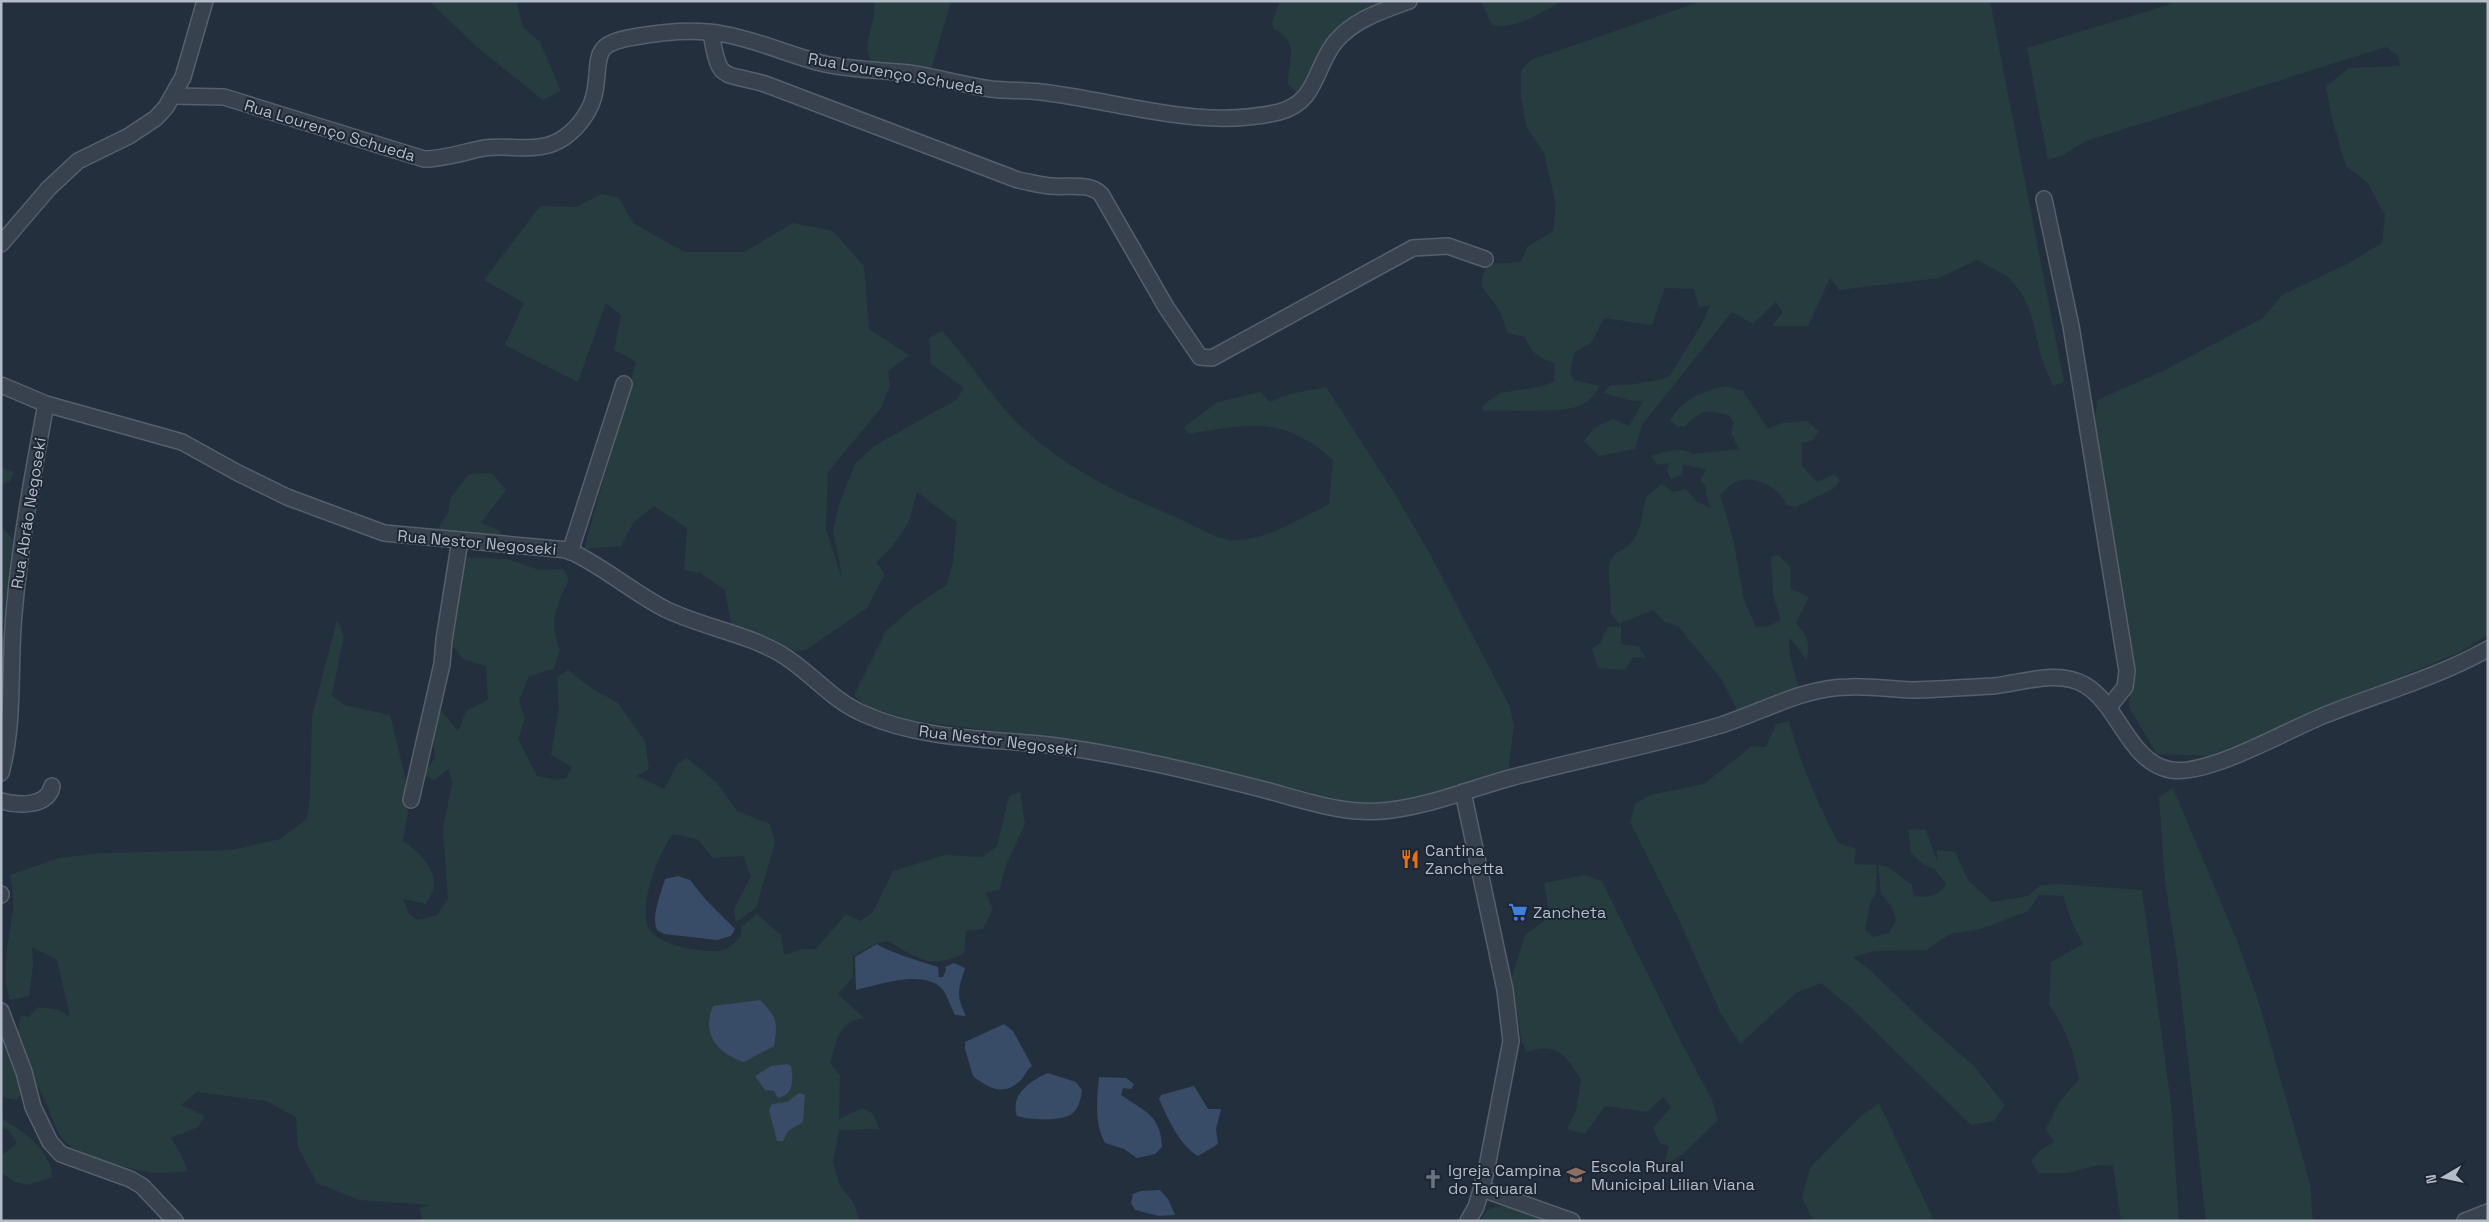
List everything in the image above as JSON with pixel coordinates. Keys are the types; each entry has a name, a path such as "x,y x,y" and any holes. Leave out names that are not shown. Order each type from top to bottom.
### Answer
{"street":[{"path":"1,244 67,170 78,161 144,126 166,107 174,96 196,38 205,1"},
{"name":"Rua Lourenço Schueda","path":"174,96 224,97 424,159 435,159 487,148 538,148 564,138 586,115 596,88 598,56 604,47 634,37 711,33 740,38 842,67 936,77 989,88 1041,92 1177,116 1250,116 1275,113 1299,104 1310,90 1334,43 1345,31 1376,13 1409,1"},
{"path":"711,33 717,64 728,75 765,84 1018,180 1053,186 1096,190 1101,194 1166,307 1200,357 1206,359 1212,358 1414,248 1448,246 1485,259"},
{"path":"2044,198 2071,326 2127,671 2125,687 2109,707"},
{"path":"570,552 624,384"},
{"name":"Rua Nestor Negoseki","path":"1,385 46,404 182,442 262,486 384,533 570,552 584,558 660,606 779,653 843,704 874,718 907,729 942,735 1053,746 1124,757 1196,772 1351,811 1369,813 1397,810 1506,779 1681,737 1748,716 1804,695 1835,687 1925,689 2061,679 2074,680 2087,686 2109,707 2140,752 2165,770 2180,771 2221,761 2323,715 2446,672 2488,650"},
{"name":"Rua Abrão Negoseki","path":"1,772 10,722 16,593 46,404"},
{"path":"411,800 442,664 460,540"},
{"path":"1,801 20,804 46,800 51,794 52,786"},
{"path":"1462,792 1510,1023 1509,1058 1482,1189 1468,1221"},
{"path":"1,1010 24,1072 33,1107 50,1142 61,1154 136,1182 152,1194 174,1221"},
{"path":"1482,1189 1572,1221"},
{"path":"2465,1221 2488,1212"}],"green space":[{"path":"429,1 516,1 523,27 540,42 561,91 543,100 478,48"},
{"path":"874,1 951,1 931,70 872,63 869,56 868,41"},
{"path":"1280,1 1378,2 1364,14 1303,91 1296,92 1288,84 1291,52 1288,40 1274,29 1272,22"},
{"path":"1481,1 1562,1 1546,11 1519,23 1501,26 1492,25"},
{"path":"1702,1 1990,1 2064,382 2053,386 2042,360 2031,314 2021,292 2007,276 1977,260 1939,278 1839,290 1830,278 1808,326 1772,326 1783,312 1776,302 1753,324 1732,312 1642,425 1635,449 1599,456 1584,441 1594,428 1613,419 1629,426 1643,401 1628,400 1604,393 1610,385 1640,383 1669,377 1703,322 1710,305 1699,307 1694,289 1665,288 1652,325 1604,318 1591,343 1574,353 1570,373 1574,380 1600,386 1592,397 1582,405 1573,408 1534,411 1483,411 1483,405 1500,393 1538,387 1554,382 1555,363 1536,354 1525,337 1508,333 1499,310 1485,292 1482,284 1487,264 1521,262 1527,247 1553,231 1556,205 1544,153 1526,126 1521,96 1521,70 1531,60"},
{"path":"2173,1 2488,1 2488,635 2458,653 2209,756 2157,754 2129,707 2132,669 2095,420 2097,400 2165,370 2263,318 2282,295 2347,264 2382,243 2385,215 2367,182 2346,166 2332,119 2326,86 2349,68 2400,66 2398,56 2386,47 2086,141 2061,156 2048,160 2027,48 2171,4"},
{"path":"601,194 619,198 634,224 685,252 744,252 793,223 833,231 864,266 869,329 909,355 888,371 890,385 881,408 828,472 826,529 843,581 833,531 839,505 855,464 874,446 956,400 964,388 931,364 929,338 942,331 1018,424 1057,456 1124,495 1209,533 1230,540 1255,538 1268,534 1329,504 1333,460 1315,446 1281,429 1265,426 1248,426 1188,434 1184,427 1218,402 1260,392 1270,402 1290,394 1326,387 1395,494 1430,554 1510,707 1514,726 1508,773 1396,801 1344,805 1110,746 909,720 866,706 854,695 886,631 911,609 947,584 953,561 957,522 917,492 908,524 891,548 876,562 885,574 867,608 806,650 797,651 732,629 725,590 700,573 684,570 687,528 654,506 634,522 621,546 584,549 636,362 614,350 621,315 606,303 578,382 505,345 524,303 484,280 540,206 577,207"},
{"path":"1726,386 1743,391 1768,429 1782,423 1807,421 1819,431 1813,440 1802,443 1802,466 1817,482 1834,474 1840,481 1833,489 1796,507 1786,505 1783,498 1771,487 1755,480 1739,481 1730,485 1720,495 1733,538 1744,600 1756,627 1769,626 1781,620 1773,595 1771,557 1778,555 1790,566 1791,589 1809,597 1796,623 1807,640 1808,654 1806,659 1790,638 1789,644 1800,694 1738,711 1722,680 1678,626 1665,622 1653,610 1619,624 1610,612 1610,562 1616,553 1630,544 1637,534 1646,497 1662,484 1673,492 1686,489 1697,502 1711,508 1706,495 1706,486 1700,481 1706,469 1683,465 1682,475 1671,479 1667,471 1669,463 1658,465 1651,456 1677,450 1692,454 1739,449 1731,433 1734,423 1729,415 1705,412 1696,416 1685,426 1677,427 1670,420 1681,407 1694,397 1709,390"},
{"path":"1,468 14,472 10,481 1,484"},
{"path":"492,473 506,490 481,523 499,530 504,539 435,533 448,514 450,499 469,474"},
{"path":"1,526 14,541 6,621 1,624"},
{"path":"461,557 507,559 539,570 563,569 569,579 558,605 554,621 556,639 560,650 554,669 529,676 519,701 525,719 518,739 537,776 557,780 566,778 572,767 551,755 559,707 557,678 568,670 593,689 618,703 645,741 649,769 637,776 664,789 678,763 687,758 717,783 737,811 770,824 775,843 756,908 736,922 734,909 751,877 743,856 713,858 697,839 673,834 662,853 651,879 646,905 648,927 661,939 672,944 696,950 718,951 726,949 740,937 742,926 757,914 781,935 784,955 802,949 816,949 846,914 860,921 873,912 893,871 945,855 982,857 997,846 1009,796 1020,792 1025,824 1007,863 999,890 985,893 993,909 983,929 966,931 964,953 943,961 925,960 908,953 889,941 877,943 853,956 853,977 838,994 864,1018 855,1020 843,1028 830,1063 840,1075 839,1119 863,1108 873,1114 879,1129 839,1130 833,1163 840,1186 854,1203 859,1221 422,1221 420,1208 431,1205 359,1200 317,1183 298,1147 296,1117 266,1101 197,1092 181,1105 205,1116 198,1127 171,1138 188,1171 157,1173 105,1161 68,1144 61,1137 40,1090 29,1077 17,1100 1,1097 1,1028 17,1035 21,1015 29,1017 38,1007 59,1010 70,1017 57,960 32,947 33,966 29,996 10,1000 7,990 6,967 13,910 13,892 10,875 59,858 103,853 232,850 280,839 307,819 310,796 312,716 337,620 344,636 332,695 344,705 390,715 405,776 408,811 403,841 424,860 434,878 433,890 426,904 403,899 409,914 418,920 437,915 448,899 443,829 452,783 449,769 434,780 422,775 435,758 431,721 434,709 441,711 458,731 466,711 488,700 486,666 463,659 448,640"},
{"path":"1621,626 1621,644 1639,647 1646,658 1633,657 1625,670 1598,668 1592,649 1600,643 1608,627"},
{"path":"7,633 1,757 1,640"},
{"path":"1789,721 1810,783 1838,843 1856,849 1854,864 1877,865 1876,893 1870,903 1865,930 1873,937 1889,933 1896,920 1892,907 1881,894 1878,865 1888,867 1912,885 1914,896 1924,897 1936,894 1946,884 1935,869 1923,864 1911,853 1908,829 1926,830 1937,861 1937,850 1955,852 1968,880 1992,902 2028,896 2041,885 2058,884 2142,890 2171,1103 2179,1221 2121,1221 2113,1166 2099,1165 2067,1173 2039,1173 2031,1161 2039,1151 2054,1142 2046,1129 2060,1101 2079,1079 2068,1040 2060,1022 2049,1005 2051,962 2083,944 2073,925 2063,896 2039,895 2028,911 1981,929 1950,934 1926,950 1875,951 1853,957 1870,970 1925,1023 1973,1065 2005,1105 1994,1121 1971,1125 1850,1007 1821,983 1796,993 1740,1044 1720,1012 1679,920 1630,822 1635,804 1650,795 1704,784 1752,746 1766,747 1776,724"},
{"path":"2173,788 2238,943 2260,1006 2310,1184 2313,1221 2206,1221 2177,959 2165,881 2159,797"},
{"path":"1585,875 1602,881 1679,1038 1712,1100 1718,1120 1682,1155 1664,1165 1669,1146 1660,1143 1653,1128 1671,1107 1663,1097 1647,1112 1605,1106 1585,1134 1567,1129 1576,1111 1581,1079 1565,1057 1559,1053 1546,1049 1527,1052 1522,1042 1511,980 1525,935 1550,917 1544,883"},
{"path":"1879,1103 1934,1221 1813,1221 1802,1198 1810,1168 1862,1115"},
{"path":"1,1118 18,1128 42,1150 51,1168 52,1177 29,1185 15,1182 1,1172 1,1156 17,1143 9,1131 1,1127"},
{"path":"1503,1206 1545,1221 1480,1221 1488,1209"}],"water":[{"path":"678,876 690,880 705,899 735,929 731,936 717,940 664,934 657,930 655,924 656,911 665,879"},
{"path":"877,944 896,953 938,967 939,977 943,977 946,970 945,967 954,963 965,968 959,997 966,1016 955,1015 943,990 935,983 925,980 901,980 856,990 855,957"},
{"path":"760,1000 775,1020 774,1046 744,1062 719,1048 710,1034 710,1016 713,1006"},
{"path":"1004,1024 1013,1031 1032,1066 1016,1085 997,1089 973,1076 965,1049 965,1042"},
{"path":"787,1064 791,1066 792,1085 784,1096 778,1098 774,1091 765,1090 755,1076 771,1066"},
{"path":"1048,1073 1076,1082 1082,1090 1075,1111 1068,1116 1054,1119 1017,1116 1016,1101 1023,1089 1028,1084"},
{"path":"1099,1077 1126,1078 1134,1084 1131,1089 1123,1088 1121,1095 1144,1110 1155,1121 1161,1136 1162,1147 1155,1154 1137,1158 1124,1149 1105,1143 1098,1119"},
{"path":"1194,1086 1208,1109 1221,1109 1216,1129 1218,1144 1198,1156 1180,1138 1159,1099 1161,1095"},
{"path":"799,1093 805,1095 803,1122 788,1131 783,1141 777,1141 769,1110 772,1104 787,1102"},
{"path":"1160,1190 1168,1199 1175,1215 1159,1216 1135,1210 1131,1203 1133,1194 1141,1191"}],"place":[{"name":"Cantina Zanchetta","path":"1410,859"},
{"name":"Zancheta","path":"1518,912"},
{"name":"Escola Rural Municipal Lilian Viana","path":"1576,1175"},
{"name":"Igreja Campina do Taquaral","path":"1433,1179"}]}
